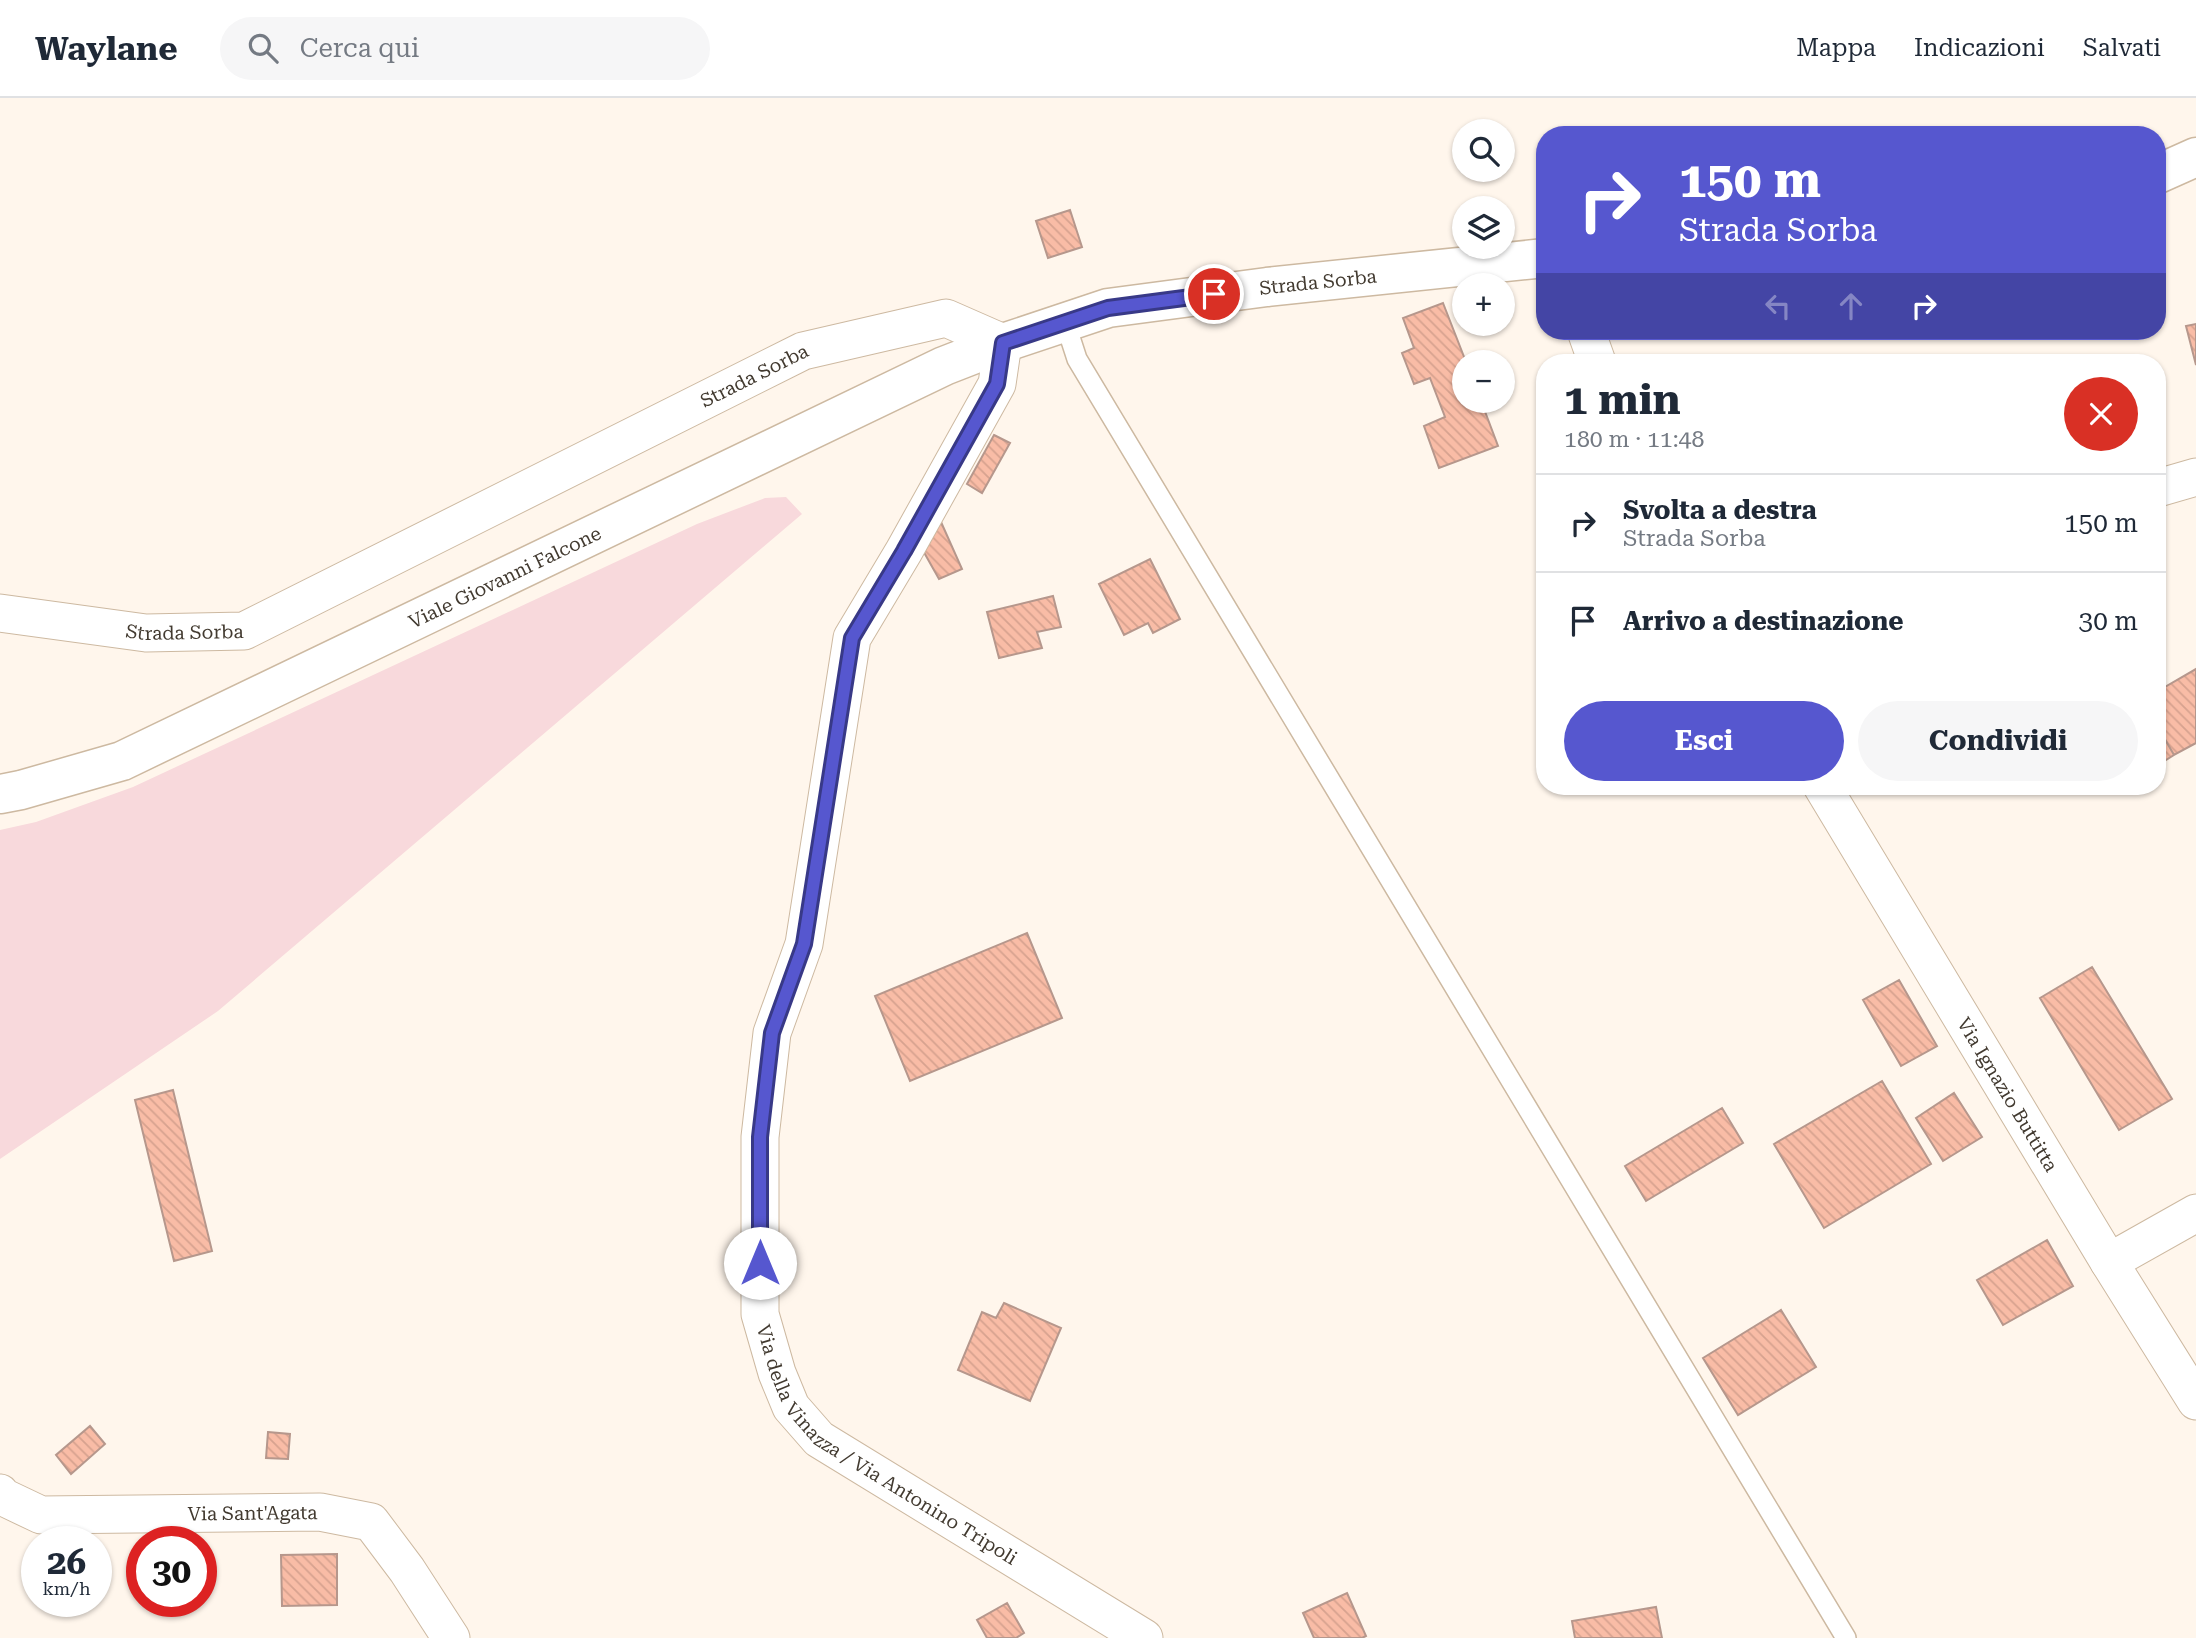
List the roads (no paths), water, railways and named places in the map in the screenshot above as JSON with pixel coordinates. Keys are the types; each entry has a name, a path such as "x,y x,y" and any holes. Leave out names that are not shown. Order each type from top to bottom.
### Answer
{"street":[{"path":"2166,170 2196,157"},
{"name":"Strada Sorba","path":"0,613 146,633 244,631 803,351 946,318 1003,343 1108,308 1267,287 1536,259"},
{"name":"Viale Giovanni Falcone","path":"0,794 122,761 944,366 1003,343"},
{"name":"Via della Vinazza / Via Antonino Tripoli","path":"1003,343 997,384 852,638 804,944 772,1033 760,1137 760,1314 777,1373 791,1407 819,1439 1144,1638"},
{"path":"2166,486 2196,477"},
{"name":"Via Ignazio Buttitta","path":"1827,795 2109,1262 2196,1401"},
{"path":"2109,1262 2196,1213"},
{"name":"Via Sant'Agata","path":"0,1493 41,1516 320,1512 371,1522 407,1570 451,1638"}],"lane":[{"path":"1065,322 1077,359 1846,1638"}]}
